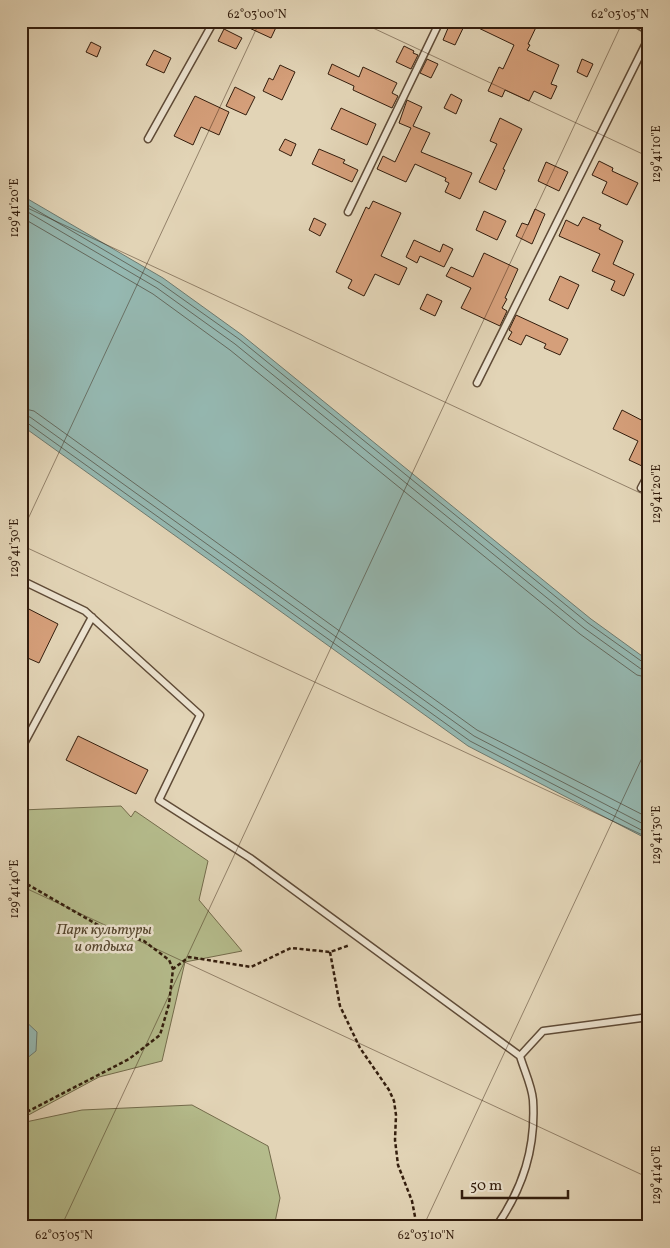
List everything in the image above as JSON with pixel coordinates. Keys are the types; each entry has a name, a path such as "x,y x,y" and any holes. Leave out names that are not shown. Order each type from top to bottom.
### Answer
{"lane":[{"path":"148,139 214,21"},
{"path":"348,212 440,21"},
{"path":"631,21 649,31"},
{"path":"477,383 649,37"},
{"path":"641,488 649,473"},
{"path":"21,580 85,611 200,715 159,800 250,858 520,1056 533,1099 532,1132 526,1171 511,1206 496,1227"},
{"path":"21,749 92,617"},
{"path":"520,1056 543,1031 649,1017"}],"path":[{"path":"21,882 105,928 144,941 169,960 173,969 169,1004 160,1034 129,1059 21,1115"},
{"path":"173,969 189,957 251,967 291,948 330,952 363,940"},
{"path":"330,952 340,1006 360,1048 386,1084 394,1101 398,1166 412,1201 417,1227"}],"green space":[{"name":"Парк культуры и отдыха","path":"121,806 131,817 135,811 208,861 199,900 242,951 185,962 162,1061 99,1077 21,1119 21,810"},
{"path":"192,1105 268,1146 280,1198 274,1227 21,1227 21,1123 82,1110"}],"water":[{"path":"21,195 163,278 242,335 591,619 649,661 649,840 468,746 21,425"},
{"path":"21,1017 37,1032 36,1051 21,1063"}],"building":[{"path":"234,21 279,21 271,38"},
{"path":"451,21 539,21 527,50 559,65 551,84 557,86 551,99 534,91 529,101 505,90 502,97 488,91 499,67 503,69 514,45 466,22 455,45 443,40"},
{"path":"224,29 242,38 236,49 218,41"},
{"path":"91,42 101,47 97,57 86,52"},
{"path":"404,46 418,55 411,69 396,62"},
{"path":"154,50 171,58 164,73 146,65"},
{"path":"427,59 438,64 431,78 420,73"},
{"path":"582,59 593,64 587,77 577,72"},
{"path":"332,64 359,77 363,67 397,83 392,93 398,96 392,108 353,90 354,86 328,74"},
{"path":"280,65 295,72 282,100 263,91 269,78 273,80"},
{"path":"235,87 255,97 246,115 226,106"},
{"path":"451,94 462,100 456,114 444,108"},
{"path":"195,96 229,112 219,135 201,127 193,145 174,136"},
{"path":"407,100 422,107 413,126 430,133 421,152 472,173 460,199 445,192 449,183 445,181 446,178 415,164 406,182 377,169 383,156 395,162 411,128 399,123"},
{"path":"341,108 376,124 367,145 331,129"},
{"path":"500,118 522,129 503,169 505,170 496,190 479,182 497,144 490,141"},
{"path":"285,139 296,144 291,156 279,150"},
{"path":"319,149 345,160 343,163 358,170 352,182 312,164"},
{"path":"599,161 613,168 612,171 638,183 627,205 602,193 607,182 592,175"},
{"path":"546,162 568,172 559,191 538,181"},
{"path":"373,201 401,213 381,256 407,268 399,285 375,274 364,296 348,288 352,280 336,272 366,207 369,209"},
{"path":"535,209 545,214 532,244 516,236 522,223 528,225"},
{"path":"484,211 506,221 497,240 476,230"},
{"path":"583,217 601,225 599,229 623,241 613,264 634,274 624,296 611,290 615,281 592,271 600,254 559,236 566,220 578,226"},
{"path":"314,218 326,224 320,236 309,230"},
{"path":"414,240 440,252 443,244 453,249 444,267 420,256 417,263 406,257"},
{"path":"484,253 518,269 505,298 507,299 502,308 507,311 500,326 461,308 471,288 446,276 451,267 473,277"},
{"path":"560,276 579,285 568,309 549,300"},
{"path":"427,294 442,301 435,316 420,309"},
{"path":"516,315 568,339 560,355 544,348 546,344 526,335 521,345 508,339 512,332 509,330"},
{"path":"622,410 647,423 649,419 649,450 642,466 629,460 638,441 613,429"},
{"path":"21,605 58,624 39,663 21,655"},
{"path":"78,736 148,770 136,794 66,760"}]}
